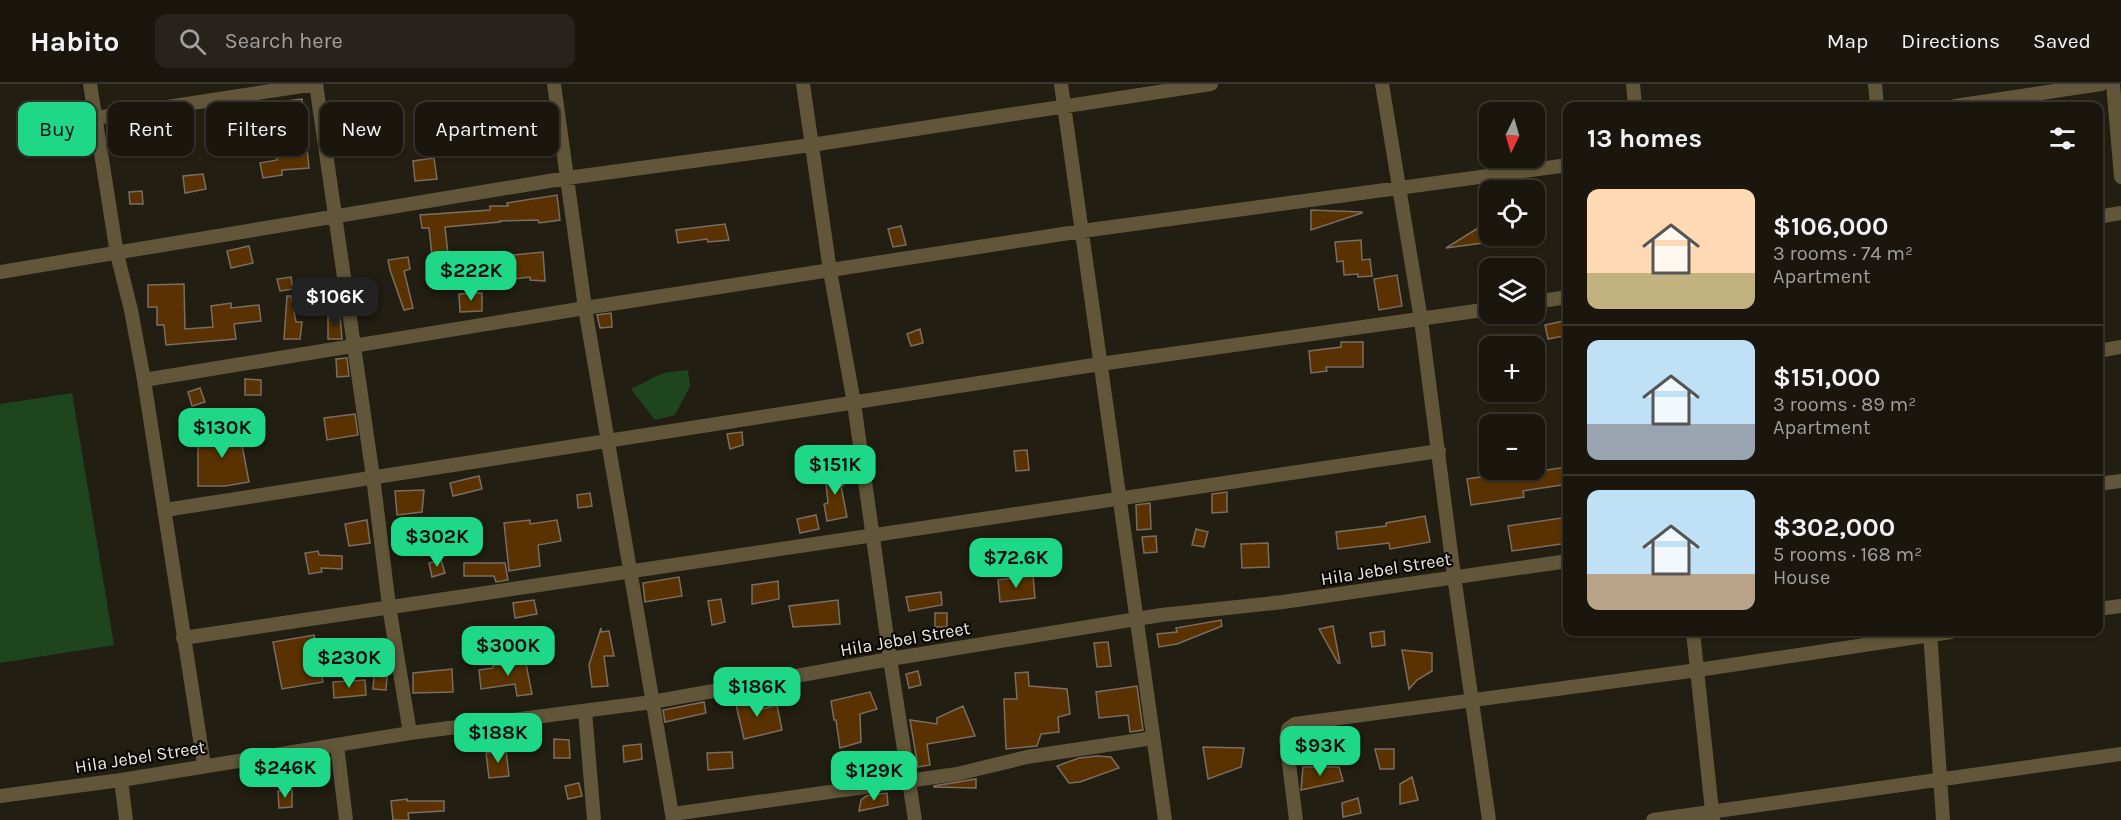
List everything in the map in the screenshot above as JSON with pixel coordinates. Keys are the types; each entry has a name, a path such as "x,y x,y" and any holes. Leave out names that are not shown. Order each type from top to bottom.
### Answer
{"street":[{"path":"90,84 93,102"},
{"path":"96,118 316,84 373,477 389,606 410,733"},
{"path":"554,84 606,441 673,817 957,774 1027,757 1153,738"},
{"path":"803,84 830,271 855,403 872,534 915,820"},
{"path":"1061,84 1165,820"},
{"path":"0,272 567,178 811,145 1211,84"},
{"path":"1382,84 1421,320 1489,820"},
{"path":"1633,84 1635,102"},
{"path":"1875,84 1877,102"},
{"path":"1982,102 2101,84"},
{"path":"2114,84 2121,177"},
{"path":"96,124 117,254 131,310 144,380 204,765"},
{"path":"144,380 585,308 1082,231 1563,166"},
{"path":"2103,216 2121,213"},
{"path":"1545,300 1563,298"},
{"path":"165,510 1100,364 1479,311"},
{"path":"2103,350 2121,348"},
{"path":"183,638 1439,451"},
{"path":"2103,483 2121,480"},
{"name":"Hila Jebel Street","path":"0,796 122,780 410,733 652,702 890,659 1161,615 1283,602 1563,562"},
{"path":"2103,608 2121,606"},
{"path":"1694,636 1713,816"},
{"path":"1296,820 1286,739 1288,729 1295,724 1698,670 1911,636"},
{"path":"1930,636 1943,820"},
{"path":"585,711 594,820"},
{"path":"338,745 346,820"},
{"path":"1653,820 1713,816 2121,754"},
{"path":"122,780 126,820"}],"green space":[{"path":"688,370 690,386 675,415 655,420 631,389 663,373"},
{"path":"72,393 114,645 0,663 0,404"}],"building":[{"path":"302,99 302,102 279,102"},
{"path":"277,156 308,156 309,168 282,170 282,175 263,178 260,163 277,160"},
{"path":"434,158 437,179 415,181 413,161"},
{"path":"203,174 206,189 185,193 183,176"},
{"path":"142,191 143,204 130,204 129,192"},
{"path":"557,195 560,220 539,223 538,220 500,221 445,227 449,263 433,265 429,228 422,228 420,215 490,210 490,206 508,206 507,203"},
{"path":"1311,210 1362,212 1362,213 1311,230"},
{"path":"725,224 729,240 708,242 707,239 678,243 676,230"},
{"path":"901,226 906,245 893,247 888,229"},
{"path":"1478,228 1479,228 1479,244 1446,248"},
{"path":"1361,240 1362,260 1370,259 1372,276 1344,275 1343,261 1337,262 1335,242"},
{"path":"249,246 253,263 231,268 227,251"},
{"path":"543,252 545,281 530,280 530,277 475,284 469,261"},
{"path":"408,257 410,269 404,271 413,308 404,310 388,260"},
{"path":"1397,275 1402,306 1379,310 1374,279"},
{"path":"291,277 293,289 280,291 277,279"},
{"path":"184,284 185,329 213,327 211,306 231,303 231,308 259,305 261,321 234,324 236,339 166,345 164,325 157,325 157,307 148,307 148,285"},
{"path":"482,293 482,311 460,312 459,294"},
{"path":"287,296 291,296 296,322 302,322 300,339 284,339"},
{"path":"611,313 612,327 600,328 597,315"},
{"path":"340,315 342,339 328,339 328,317"},
{"path":"1563,321 1563,336 1548,339 1545,325"},
{"path":"920,329 923,343 911,346 907,334"},
{"path":"1341,342 1363,342 1363,367 1326,367 1327,371 1311,373 1309,351 1341,347"},
{"path":"347,358 349,376 337,377 336,359"},
{"path":"245,379 261,380 261,395 245,395"},
{"path":"200,388 205,402 192,406 188,392"},
{"path":"355,414 358,435 327,440 324,418"},
{"path":"244,429 246,445 242,445 249,482 225,486 198,486 198,440 214,435 214,432"},
{"path":"742,432 743,445 730,449 727,434"},
{"path":"1027,450 1029,470 1016,471 1014,451"},
{"path":"1563,467 1563,485 1523,491 1524,497 1471,505 1467,479 1479,477 1479,480 1545,480 1545,470"},
{"path":"842,470 844,485 841,486 847,517 827,521 824,504 828,503 825,473"},
{"path":"479,476 482,489 453,496 450,483"},
{"path":"424,490 422,512 397,515 395,491"},
{"path":"1227,492 1227,512 1212,513 1212,494"},
{"path":"590,493 592,506 578,508 577,495"},
{"path":"1150,503 1151,529 1137,530 1136,505"},
{"path":"816,515 819,529 800,533 797,519"},
{"path":"1425,516 1430,542 1390,549 1389,543 1338,549 1336,532 1386,526 1386,523"},
{"path":"1563,518 1563,544 1512,551 1508,526"},
{"path":"367,520 370,543 349,546 345,524"},
{"path":"530,520 530,524 557,520 561,541 538,545 540,566 509,571 504,523"},
{"path":"1196,529 1208,532 1204,547 1192,545"},
{"path":"1156,536 1157,552 1144,553 1142,537"},
{"path":"1268,543 1269,567 1242,568 1241,544"},
{"path":"318,551 319,555 342,556 342,569 321,568 322,572 309,574 305,553"},
{"path":"441,560 445,573 432,577 429,563"},
{"path":"464,563 505,563 508,580 496,582 494,576 464,576"},
{"path":"1033,576 1035,598 1000,602 998,580"},
{"path":"679,577 682,596 645,602 643,583"},
{"path":"778,581 779,599 752,604 752,585"},
{"path":"941,592 942,605 909,611 906,597"},
{"path":"721,599 725,622 712,625 708,601"},
{"path":"534,600 537,614 515,618 513,603"},
{"path":"838,600 840,624 793,627 789,606"},
{"path":"935,613 947,613 947,627 935,627"},
{"path":"1221,620 1222,626 1177,644 1159,647 1157,634 1177,632 1176,628"},
{"path":"1333,626 1340,663 1319,629"},
{"path":"601,628 601,632 609,631 614,656 604,656 608,686 592,687 589,665"},
{"path":"1384,631 1385,645 1372,647 1370,633"},
{"path":"314,635 323,682 282,689 273,642"},
{"path":"1108,642 1111,666 1097,667 1094,643"},
{"path":"1402,650 1432,653 1432,671 1417,680 1409,689"},
{"path":"525,659 532,694 517,696 515,684 481,689 479,670 493,668 493,665 513,665 512,660"},
{"path":"452,669 453,692 413,693 413,673"},
{"path":"918,671 921,685 909,688 906,674"},
{"path":"1028,672 1029,686 1067,689 1070,714 1058,717 1059,732 1041,734 1037,746 1006,749 1004,699 1017,699 1015,673"},
{"path":"374,676 387,677 386,690 373,689"},
{"path":"365,680 366,695 334,698 333,682"},
{"path":"1137,686 1143,730 1130,732 1128,715 1099,718 1096,692"},
{"path":"870,692 877,709 860,714 861,742 840,748 831,701"},
{"path":"752,694 754,711 777,705 782,730 744,739 734,696"},
{"path":"704,702 706,713 665,722 663,710"},
{"path":"963,706 975,736 927,744 930,765 918,767 910,720 937,724 937,718"},
{"path":"554,739 569,740 570,758 554,758"},
{"path":"641,744 642,759 624,762 623,746"},
{"path":"1203,747 1244,748 1241,767 1208,779"},
{"path":"1375,749 1394,749 1394,769 1380,769"},
{"path":"506,750 509,776 489,778 486,753"},
{"path":"732,752 733,768 708,770 707,753"},
{"path":"1111,757 1119,768 1080,782 1069,783 1057,766 1079,758"},
{"path":"1303,767 1339,767 1343,781 1301,790"},
{"path":"1412,777 1418,800 1400,804 1400,784"},
{"path":"976,779 976,788 934,787 934,786"},
{"path":"579,783 582,796 568,799 565,786"},
{"path":"292,790 292,807 279,808 278,791"},
{"path":"887,793 888,805 859,811 861,800 866,796"},
{"path":"1358,798 1361,813 1343,817 1342,803"},
{"path":"407,799 407,801 444,801 444,811 408,813 409,820 393,820 391,801"}]}
